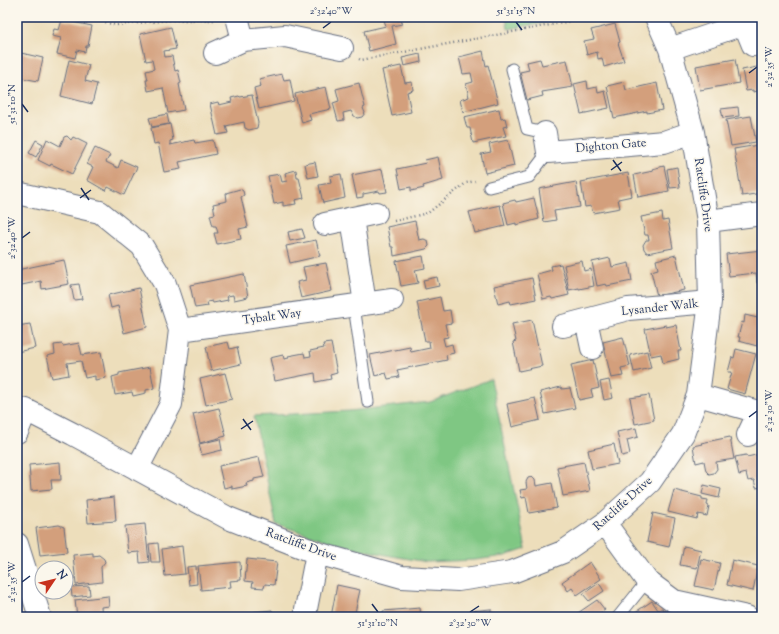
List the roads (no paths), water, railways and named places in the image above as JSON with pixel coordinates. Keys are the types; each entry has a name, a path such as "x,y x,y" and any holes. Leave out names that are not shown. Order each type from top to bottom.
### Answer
{"street":[{"name":"Ratcliffe Drive","path":"21,409 73,434 228,518 317,553 402,576 458,580 512,572 563,552 605,523 650,482 683,434 698,395 710,302 708,221 693,132 670,49 656,17"},
{"path":"670,49 755,19 753,45"},
{"path":"215,53 240,25 342,48"},
{"name":"Dighton Gate","path":"546,142 664,142 693,132"},
{"path":"17,193 100,212 142,246 166,284 180,330 172,404 137,470"},
{"path":"325,224 376,213"},
{"path":"708,221 762,214"},
{"path":"352,218 359,305"},
{"name":"Tybalt Way","path":"180,330 392,300"},
{"name":"Lysander Walk","path":"563,326 628,309 710,302"},
{"path":"586,320 592,348"},
{"path":"698,395 761,412 748,435"},
{"path":"17,432 21,409"},
{"path":"605,523 648,581 674,601 747,617"},
{"path":"17,544 40,617"},
{"path":"306,617 306,609 317,553"}],"lane":[{"path":"489,187 529,176 546,142 527,129 512,69"},
{"path":"359,305 368,402"},
{"path":"618,617 648,581"}]}
